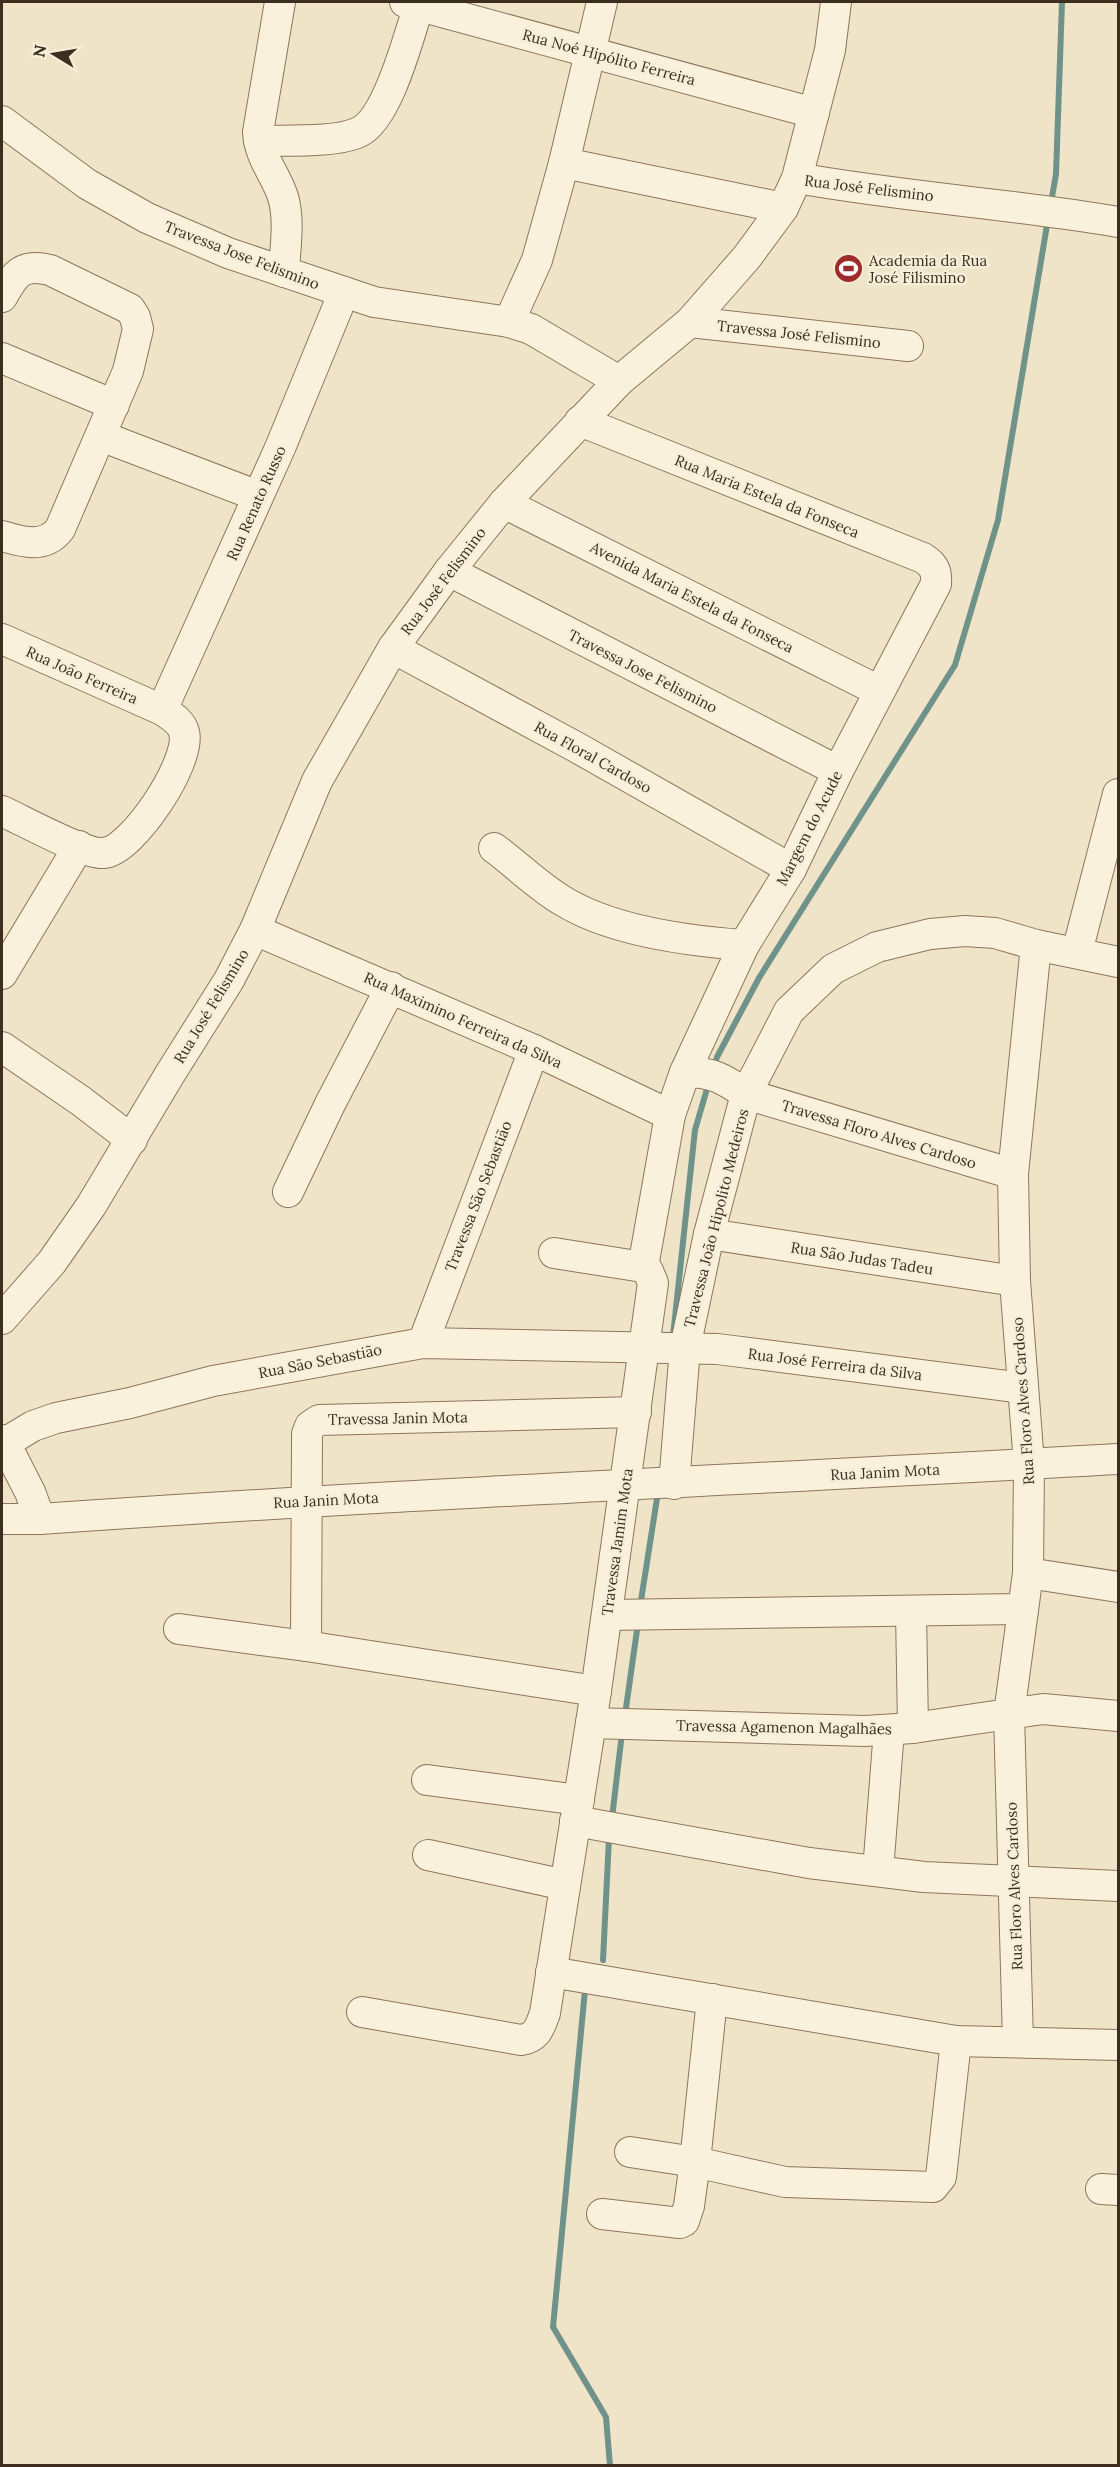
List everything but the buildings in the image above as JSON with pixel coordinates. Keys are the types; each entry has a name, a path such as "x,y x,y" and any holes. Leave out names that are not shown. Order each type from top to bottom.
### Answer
{"street":[{"path":"280,2 263,99 259,141 264,161 284,200 286,218 284,272"},
{"path":"509,322 537,260 564,163 602,2"},
{"path":"797,178 830,50 836,2"},
{"path":"259,141 345,137 360,132 373,122 400,64 412,3"},
{"name":"Rua Noé Hipólito Ferreira","path":"412,3 814,113"},
{"name":"Travessa Jose Felismino","path":"2,121 87,184 147,218 228,253 374,302 509,322 531,329 619,381"},
{"path":"564,163 783,208"},
{"name":"Rua José Felismino","path":"2,1318 52,1262 91,1206 229,980 255,930 317,782 393,648 449,571 504,503 619,381 690,322 747,256 783,208 797,178 845,187 1047,210 1119,222"},
{"path":"2,297 17,274 24,269 36,267 50,270 130,309 137,323 137,339 129,371 60,530 49,540 39,543 2,536"},
{"name":"Rua Renato Russo","path":"162,710 301,400 344,292"},
{"name":"Travessa José Felismino","path":"690,322 908,346"},
{"path":"2,358 114,405"},
{"name":"Rua Maria Estela da Fonseca","path":"580,421 923,558 932,564 937,573 936,584"},
{"path":"101,436 258,496"},
{"name":"Avenida Maria Estela da Fonseca","path":"504,503 879,691"},
{"name":"Travessa Jose Felismino","path":"449,571 838,771"},
{"name":"Margem do Acude","path":"670,1115 703,1074 744,945 791,869 838,771 936,584"},
{"name":"Rua João Ferreira","path":"2,639 162,710"},
{"name":"Rua Floral Cardoso","path":"393,648 576,747 791,869"},
{"path":"2,811 78,846 102,853 119,846 154,807 169,786 182,757 185,740 180,723 162,710"},
{"path":"1077,952 1119,794"},
{"path":"2,974 78,846"},
{"path":"494,848 562,901 601,920 697,942 744,945"},
{"name":"Rua Maximino Ferreira da Silva","path":"255,930 534,1050 670,1115"},
{"name":"Travessa João Hipolito Medeiros","path":"654,1484 709,1234 746,1094 789,1011 833,969 877,947 930,934 965,931 995,933 1036,945"},
{"path":"1036,945 1119,962"},
{"name":"Rua Floro Alves Cardoso","path":"1018,2042 1009,1714 1028,1573 1029,1464 1015,1281 1013,1174 1036,945"},
{"path":"288,1192 330,1104 391,987"},
{"path":"2,1047 81,1101 132,1140"},
{"name":"Travessa São Sebastião","path":"423,1343 534,1050"},
{"name":"Travessa Floro Alves Cardoso","path":"703,1074 746,1094 1013,1174"},
{"path":"554,1253 648,1275 670,1115"},
{"name":"Rua São Judas Tadeu","path":"709,1234 1015,1281"},
{"name":"Travessa Jamim Mota","path":"362,2012 520,2040 531,2038 540,2028 545,2013 607,1615 654,1484 636,1412 646,1347 648,1275"},
{"name":"Rua São Sebastião","path":"3,1441 33,1426 56,1418 130,1403 213,1381 423,1343 646,1347"},
{"name":"Rua José Ferreira da Silva","path":"646,1347 717,1349 1023,1388"},
{"name":"Travessa Janin Mota","path":"306,1646 305,1501 307,1434 310,1426 319,1420 636,1412"},
{"path":"3,1441 30,1492 40,1519"},
{"name":"Rua Janim Mota","path":"654,1484 1119,1459"},
{"name":"Rua Janin Mota","path":"2,1519 40,1519 305,1501 654,1484"},
{"path":"1028,1573 1119,1587"},
{"path":"607,1615 1023,1609"},
{"path":"878,1871 901,1729 911,1611"},
{"path":"178,1629 306,1646 596,1691"},
{"name":"Travessa Agamenon Magalhães","path":"591,1723 865,1731 901,1729 1043,1708 1119,1716"},
{"path":"428,1780 577,1810 809,1863 924,1877 1119,1886"},
{"path":"428,1855 565,1885"},
{"path":"551,1972 956,2041 1119,2045"},
{"path":"602,2214 680,2223 684,2221 689,2206 696,2162 712,1999"},
{"path":"630,2152 696,2162 785,2182 933,2187 941,2177 956,2041"}],"waterway":[{"path":"1051,203 1056,174 1062,2"},
{"path":"714,1067 717,1057 759,978 955,665 998,520 1048,219"},
{"path":"673,1336 695,1130 709,1082"},
{"path":"640,1607 658,1492"},
{"path":"625,1715 638,1623"},
{"path":"612,1818 622,1733"},
{"path":"603,1960 609,1838"},
{"path":"585,1990 553,2327 606,2417 610,2466"}],"place":[{"name":"Academia da Rua José Filismino","path":"848,269"}]}
